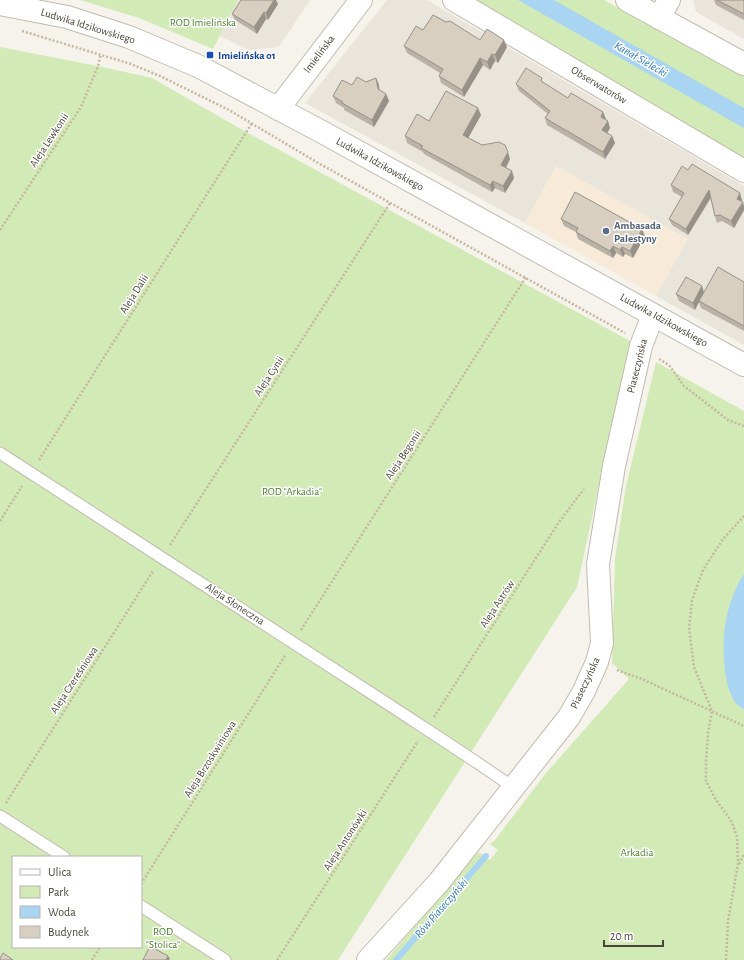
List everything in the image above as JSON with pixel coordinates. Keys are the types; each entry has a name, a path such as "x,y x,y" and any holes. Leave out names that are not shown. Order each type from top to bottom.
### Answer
{"street":[{"name":"Imielińska","path":"278,109 361,0"},
{"name":"Obserwatorów","path":"454,0 744,171"},
{"path":"627,0 664,9 744,64"},
{"name":"Ludwika Idzikowskiego","path":"0,4 67,17 129,37 198,66 744,364"},
{"name":"Piaseczyńska","path":"368,960 439,882 569,717 584,691 597,662 602,643 598,564 614,466 641,346 653,315"}],"lane":[{"name":"Aleja Słoneczna","path":"0,453 293,642 426,730 469,756 514,788"},
{"path":"1,812 63,856"},
{"path":"142,907 225,960"}],"path":[{"path":"17,30 131,64 160,76 229,110 320,164 630,335 650,354 669,365 684,386 728,420 744,426"},
{"name":"Aleja Lewkonii","path":"0,230 81,107 98,66 101,54"},
{"name":"Aleja Dalii","path":"0,521 252,123"},
{"name":"Aleja Cynii","path":"162,557 390,203"},
{"name":"Aleja Begonii","path":"293,642 526,277"},
{"name":"Aleja Astrów","path":"426,730 560,522 584,488"},
{"path":"726,960 728,922 738,864 737,837 732,822 716,800 706,781 708,733 712,711 694,667 689,628 692,600 703,570 723,539 744,516"},
{"name":"Aleja Czereśniowa","path":"1,812 162,557"},
{"name":"Aleja Brzoskwiniowa","path":"142,882 293,642"},
{"path":"597,662 642,679 744,726"},
{"name":"Aleja Antonówki","path":"277,960 426,730"},
{"path":"738,864 744,854"},
{"path":"92,960 99,948"}],"shaded area":[{"path":"238,0 310,0 279,47 249,50 220,36"},
{"path":"387,0 427,0 744,186 744,345 656,296 687,239 556,166 525,223 305,103"},
{"path":"693,0 744,0 744,39 696,12"},
{"name":"Ambasada Palestyny","path":"556,166 688,239 656,296 525,223"}],"green space":[{"name":"ROD Imielińska","path":"80,0 238,0 213,49 139,18"},
{"path":"470,0 604,0 744,76 744,159"},
{"name":"ROD \"Arkadia\"","path":"0,47 152,78 246,132 630,341 577,587 338,960 0,960"},
{"name":"Arkadia","path":"656,362 744,411 744,960 386,960 419,921 449,881 479,852 490,860 498,850 490,844 495,840 546,773 629,679 612,663 615,558 626,486"}],"water":[{"name":"Kanał Sielecki","path":"518,0 554,0 744,108 744,128"},
{"path":"744,574 744,709 736,703 727,682 724,641 727,614 735,590"}],"building":[{"path":"241,0 274,0 266,13 264,12 254,27 232,14"},
{"path":"717,0 744,0 744,14"},
{"path":"433,15 446,22 450,21 480,40 487,29 504,40 495,55 492,54 487,62 480,58 462,90 439,76 443,69 404,46 416,26 423,30"},
{"path":"526,68 542,78 541,81 568,98 571,93 603,112 601,117 608,121 602,130 612,136 603,152 545,118 550,111 516,84"},
{"path":"357,77 366,82 376,78 378,89 386,94 372,120 342,103 343,102 333,96 342,80 352,85"},
{"path":"446,91 478,108 463,135 482,145 499,142 505,145 508,152 501,165 512,171 503,186 493,181 490,185 421,148 423,146 405,136 417,114 429,121"},
{"path":"692,164 740,193 737,199 743,202 731,221 720,215 715,216 709,190 686,229 669,219 684,193 671,185 682,166 688,170"},
{"path":"575,192 642,229 630,251 622,247 620,250 613,246 610,251 576,232 578,228 561,219"},
{"path":"718,267 744,282 744,326 699,301"},
{"path":"686,277 702,286 693,303 676,294"},
{"path":"150,946 168,956 166,960 143,960"},
{"path":"3,953 13,960 0,960"}],"waterway":[{"name":"Rów Piaseczyński","path":"396,960 486,856"}],"place":[{"name":"Imielińska 01","path":"210,55"},
{"name":"Ambasada Palestyny","path":"606,231"}],"park label":[{"name":"ROD \"Stolica\"","path":"163,937"}]}
